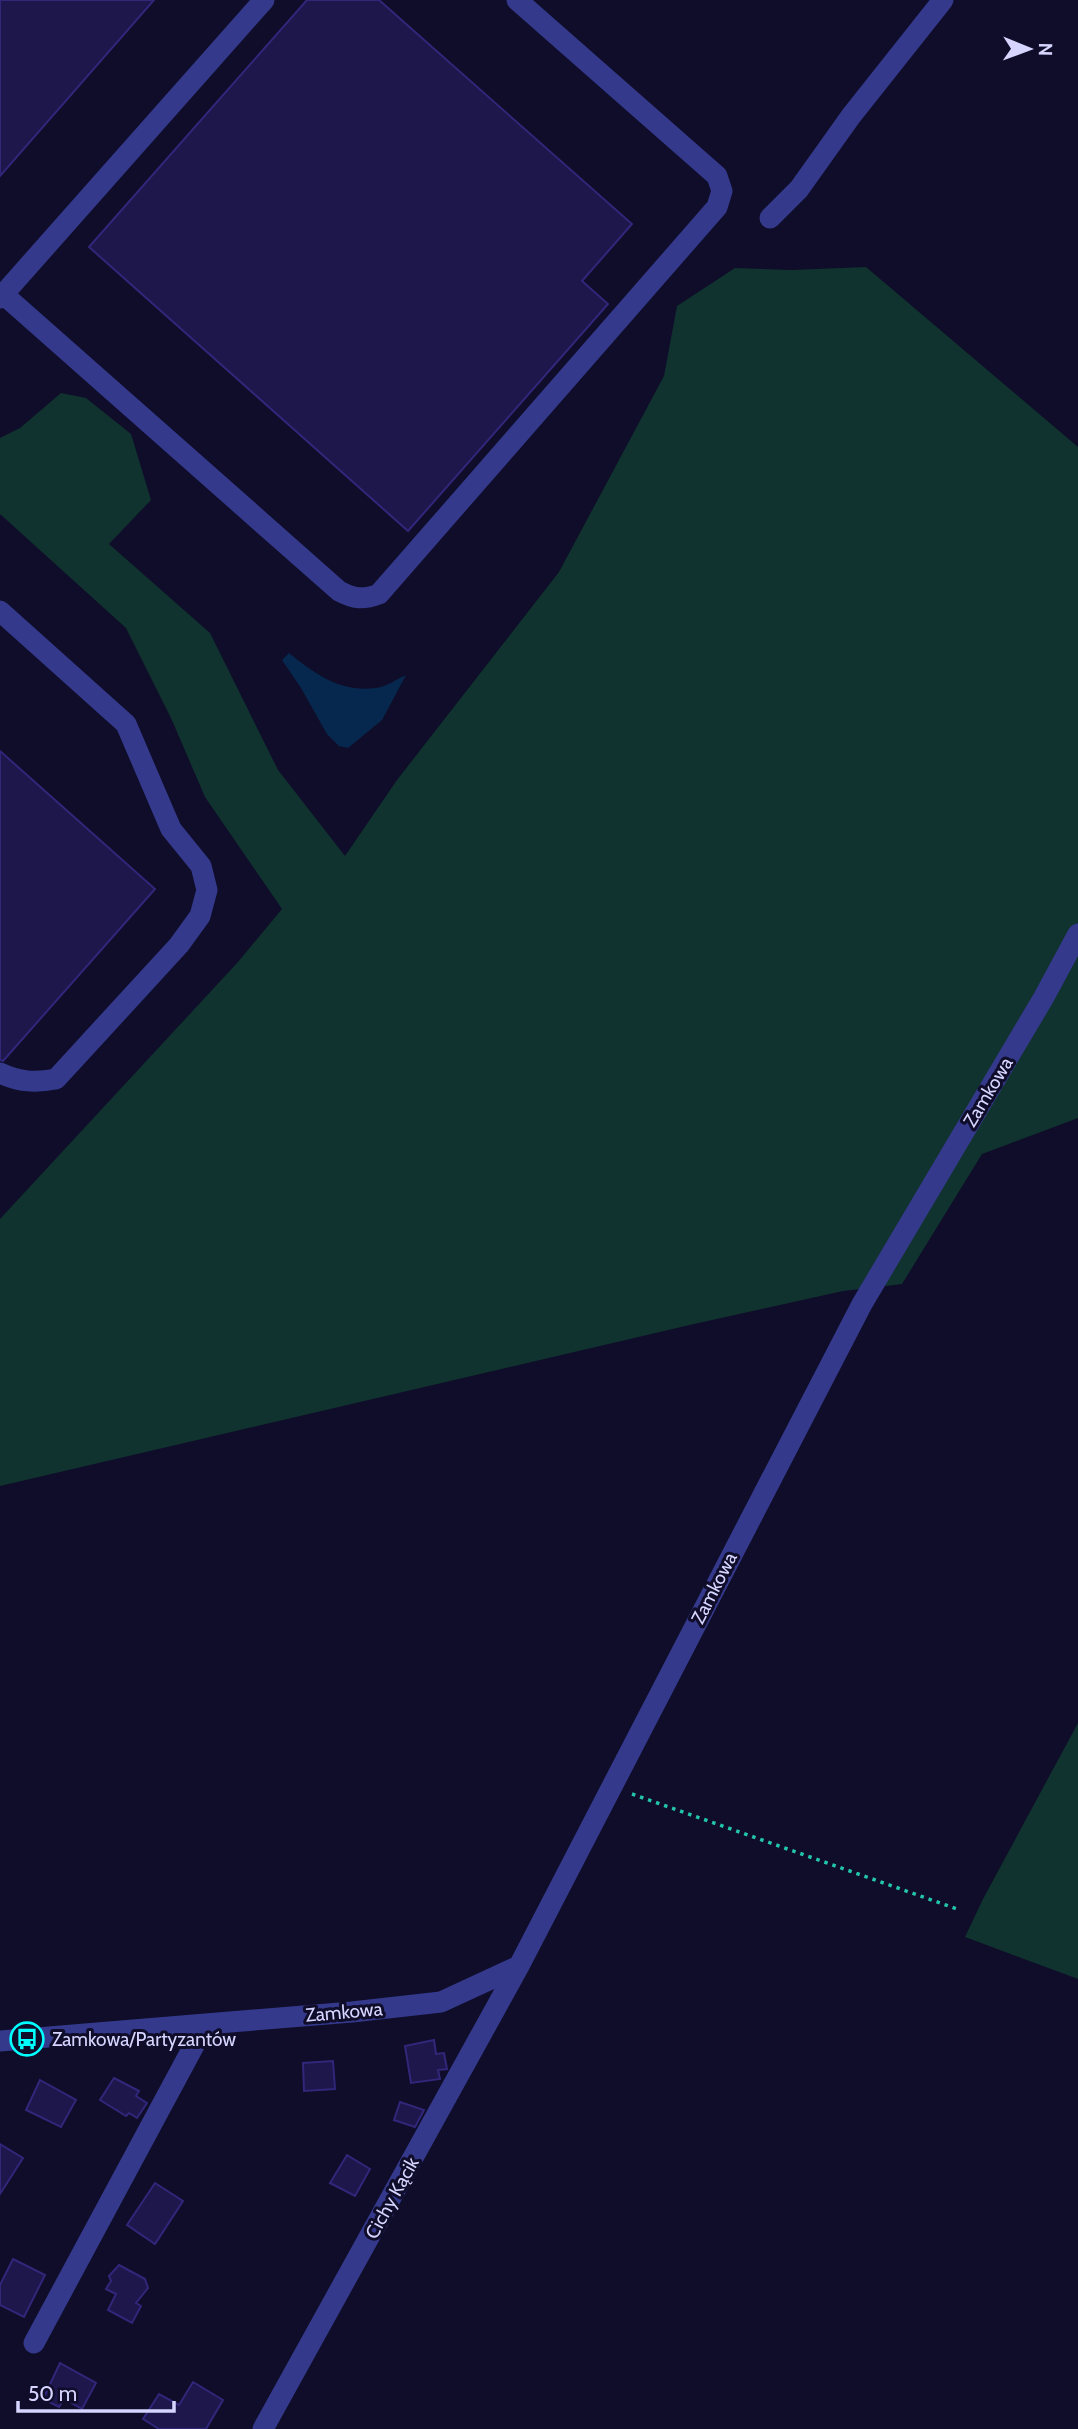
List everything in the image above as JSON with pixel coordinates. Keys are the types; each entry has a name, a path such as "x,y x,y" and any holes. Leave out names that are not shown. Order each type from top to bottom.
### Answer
{"street":[{"path":"264,0 2,296 340,592 352,598 365,599 379,594 717,207 722,191 717,176 517,0"},
{"path":"770,218 799,189 851,116 943,0"},
{"path":"0,611 127,724 171,829 201,866 207,890 200,916 179,945 56,1079 38,1083 17,1080 0,1073"},
{"name":"Zamkowa","path":"0,2041 441,2003 520,1966 862,1304 1044,997 1078,934"},
{"name":"Cichy Kącik","path":"263,2429 520,1966"},
{"path":"34,2343 205,2025"}],"path":[{"path":"613,1787 960,1910"}],"green space":[{"path":"866,267 1078,447 1078,1118 982,1154 902,1284 843,1291 694,1324 0,1486 0,1219 238,962 282,909 205,797 171,718 126,628 0,514 0,438 20,428 61,393 86,398 131,434 151,500 109,544 210,633 278,770 345,856 397,780 559,572 664,376 677,306 735,268 792,270"},
{"path":"1078,1723 1078,1979 965,1937"}],"water":[{"path":"289,653 319,675 351,688 380,687 406,675 382,720 348,748 339,746 327,734 282,660"}],"building":[{"path":"0,0 154,0 0,176"},
{"path":"307,0 379,0 632,224 582,281 608,304 408,531 89,247"},
{"path":"0,751 155,889 3,1061 0,1060"},
{"path":"434,2040 436,2054 444,2053 447,2069 438,2070 440,2079 411,2083 405,2046"},
{"path":"333,2061 335,2089 304,2091 303,2063"},
{"path":"114,2078 139,2091 136,2096 147,2103 137,2118 129,2113 126,2116 100,2100"},
{"path":"40,2080 76,2100 61,2127 26,2110"},
{"path":"400,2102 424,2110 415,2127 394,2120"},
{"path":"0,2144 23,2158 0,2194"},
{"path":"347,2155 370,2169 355,2196 330,2183"},
{"path":"155,2183 183,2201 155,2244 127,2225"},
{"path":"13,2259 45,2275 24,2317 0,2305 0,2285"},
{"path":"119,2265 145,2279 148,2288 136,2303 141,2306 132,2323 108,2310 116,2294 106,2289 111,2281 109,2276"},
{"path":"60,2363 96,2383 82,2409 64,2399 59,2407 43,2399"},
{"path":"193,2382 223,2400 206,2429 159,2429 143,2419 159,2394 179,2405"}],"place":[{"name":"Zamkowa/Partyzantów","path":"27,2039"}]}
